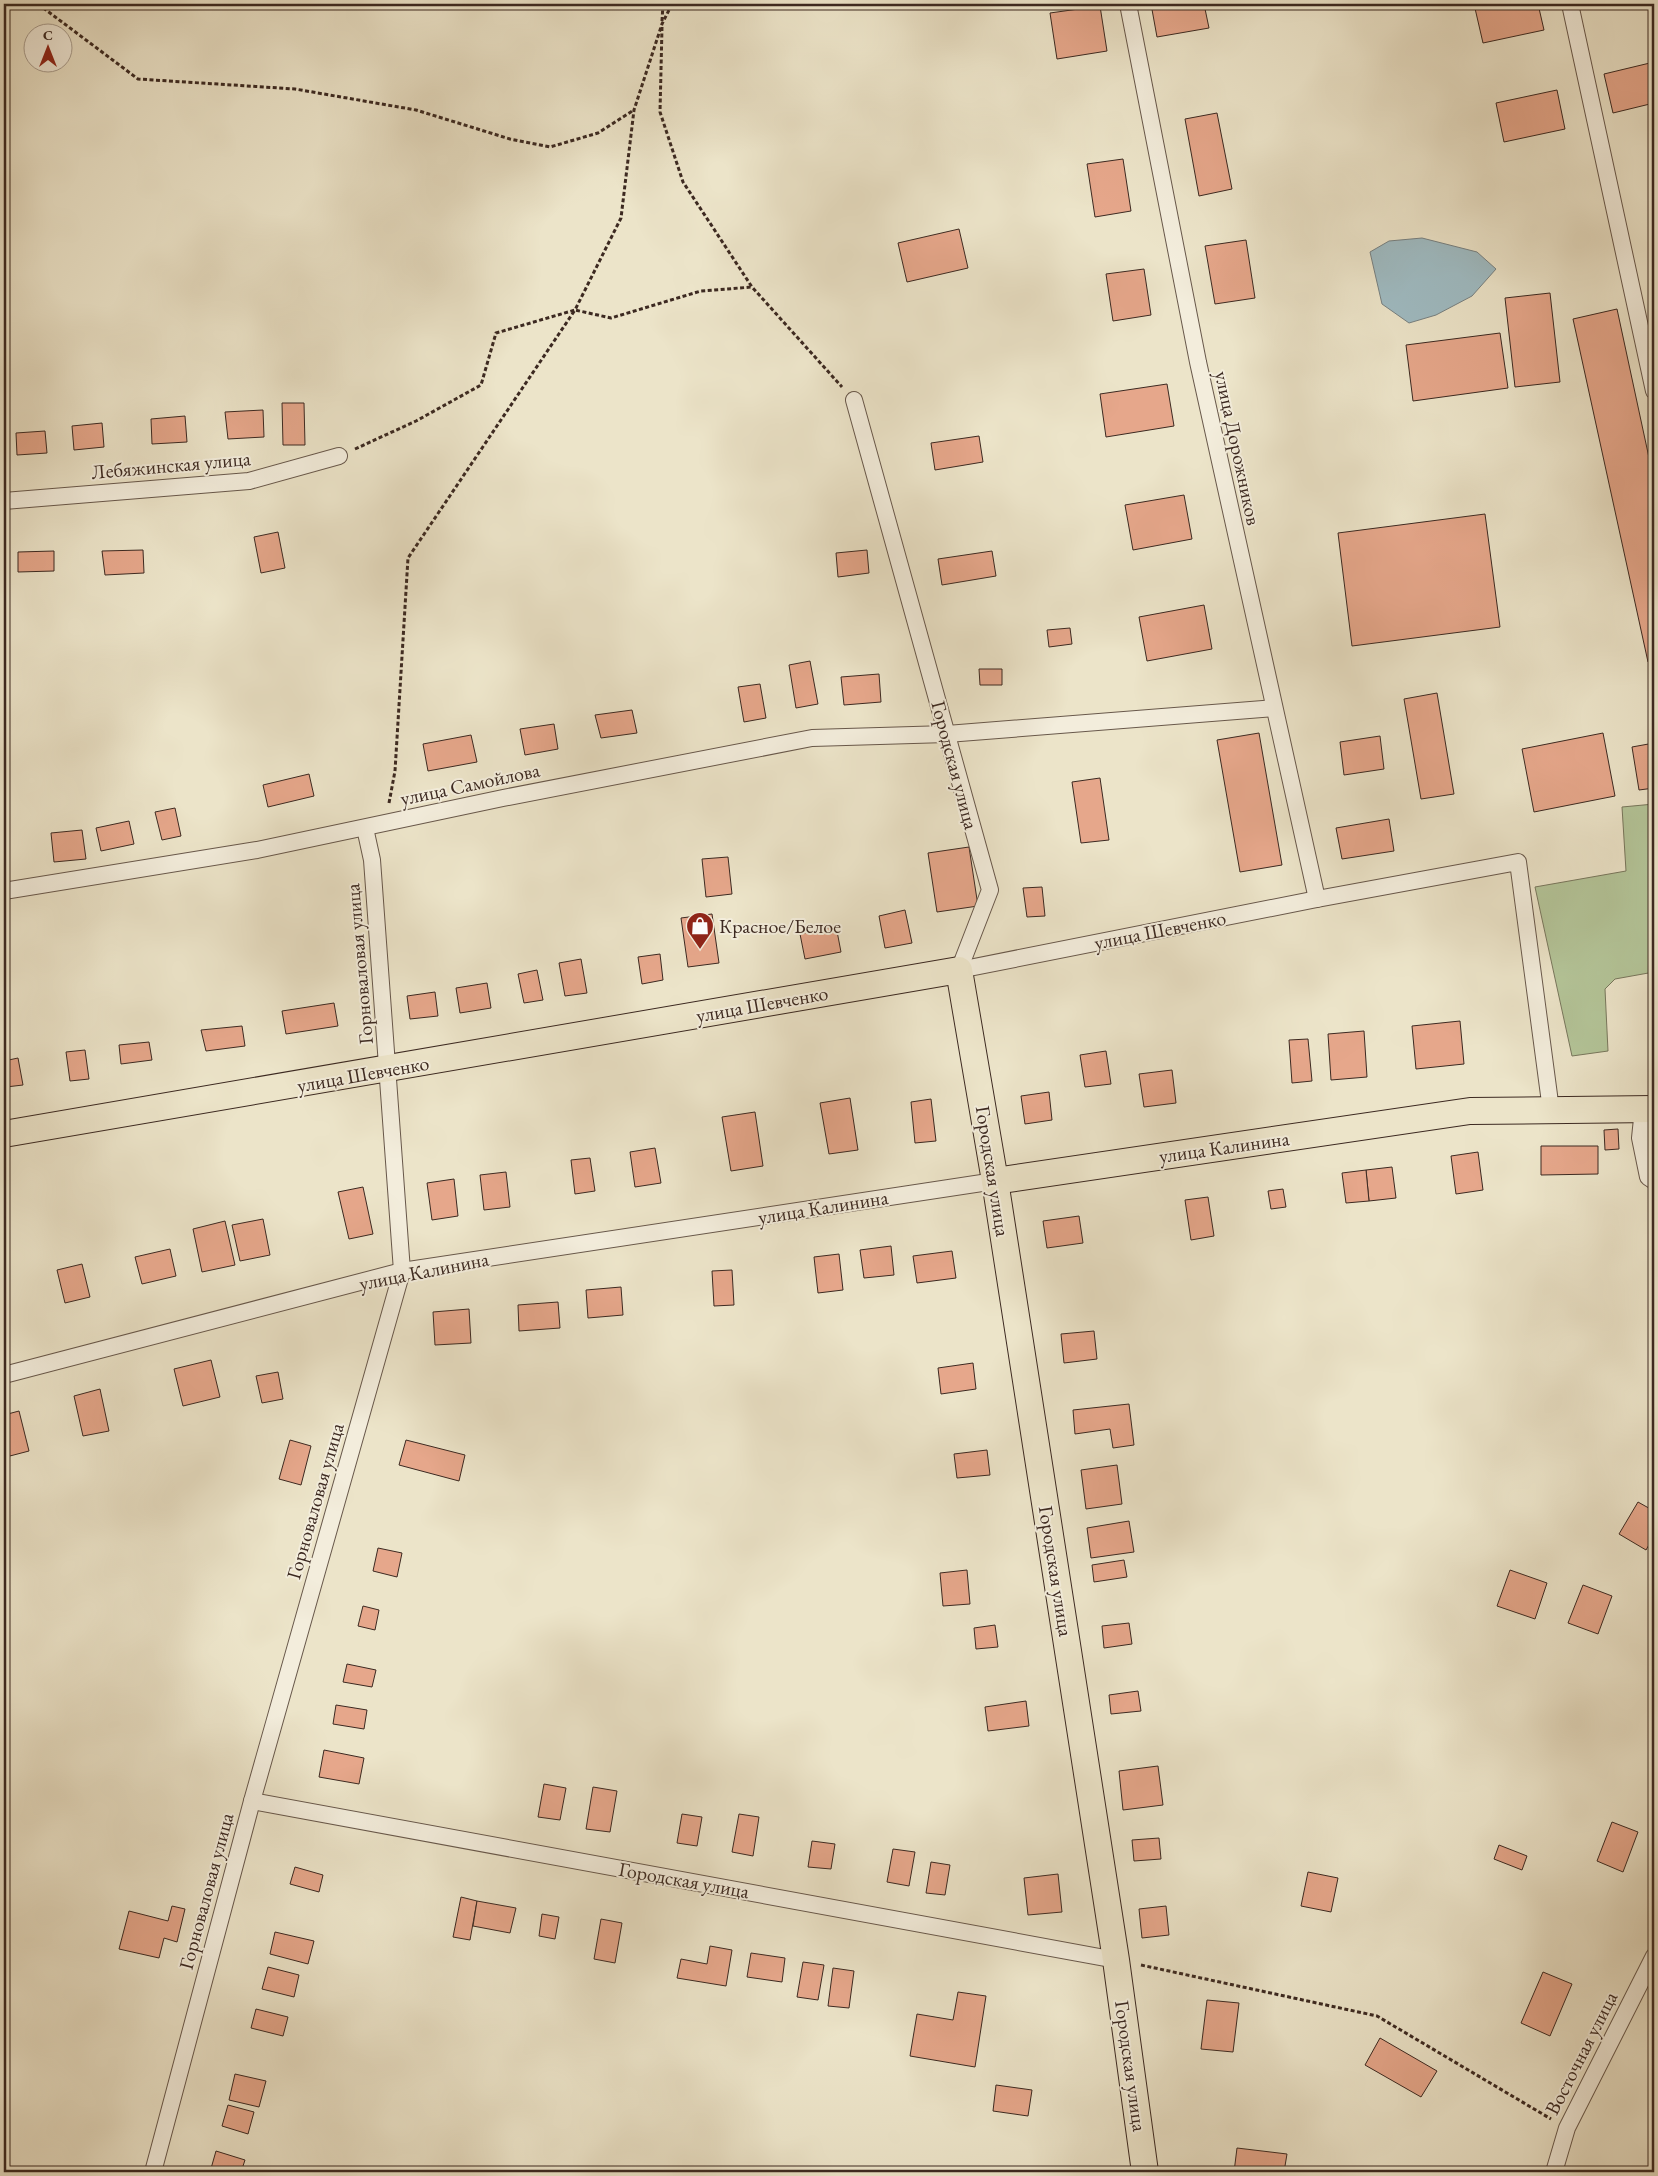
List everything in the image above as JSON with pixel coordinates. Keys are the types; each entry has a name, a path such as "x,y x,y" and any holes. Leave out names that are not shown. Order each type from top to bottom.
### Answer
{"main road":[{"name":"улица Шевченко","path":"4,1134 959,970"},
{"name":"Городская улица","path":"959,970 995,1180 1116,1960 1146,2172"},
{"name":"улица Калинина","path":"995,1180 1470,1111 1649,1109"}],"street":[{"name":"улица Дорожников","path":"1128,4 1198,362 1317,898"},
{"path":"1570,4 1654,391"},
{"name":"Городская улица","path":"854,400 990,890 959,970"},
{"name":"Лебяжинская улица","path":"4,501 249,481 339,456"},
{"name":"улица Самойлова","path":"4,892 258,850 503,798 812,738 947,734 1274,708"},
{"name":"Горноваловая улица","path":"153,2172 252,1801 402,1271 389,1069 372,860 365,828"},
{"name":"улица Шевченко","path":"959,970 1317,898 1518,862 1552,1110"},
{"path":"1649,1109 1640,1138 1648,1177 1654,1181"},
{"name":"улица Калинина","path":"4,1375 402,1271 995,1180"},
{"name":"Городская улица","path":"252,1801 1116,1960"},
{"name":"Восточная улица","path":"1554,2172 1567,2128 1654,1956"}],"path":[{"path":"38,4 138,79 304,91 416,110 510,139 550,147 598,133 634,110"},
{"path":"663,4 660,112 683,182 752,287 854,400"},
{"path":"386,823 395,771 408,558 575,310 621,218 634,110 662,24 672,4"},
{"path":"339,456 416,421 481,385 496,333 575,310 611,318 700,291 752,287"},
{"path":"1116,1960 1377,2016 1567,2128"}],"green space":[{"path":"1654,804 1654,972 1615,979 1605,989 1608,1051 1572,1056 1535,887 1626,871 1622,807"}],"water":[{"path":"1422,238 1477,252 1496,269 1472,296 1436,315 1409,323 1382,304 1370,252 1389,241"}],"building":[{"path":"1151,4 1204,4 1209,28 1157,37"},
{"path":"1474,4 1538,4 1544,30 1483,43"},
{"path":"1100,6 1107,51 1057,59 1050,13"},
{"path":"1654,62 1654,103 1613,113 1604,74"},
{"path":"1557,90 1565,129 1504,142 1496,103"},
{"path":"1217,113 1232,189 1199,196 1185,119"},
{"path":"1123,159 1131,211 1095,217 1087,164"},
{"path":"959,229 968,268 907,282 898,243"},
{"path":"1246,240 1255,298 1215,304 1205,246"},
{"path":"1144,269 1151,315 1113,321 1106,274"},
{"path":"1550,293 1560,382 1515,387 1505,298"},
{"path":"1617,309 1654,481 1654,661 1648,662 1573,319"},
{"path":"1500,333 1508,388 1413,401 1406,345"},
{"path":"1167,384 1174,426 1106,437 1100,394"},
{"path":"282,403 304,403 305,445 283,445"},
{"path":"263,410 264,437 228,439 225,412"},
{"path":"185,416 187,442 152,444 151,419"},
{"path":"102,423 104,447 74,450 72,426"},
{"path":"45,431 47,453 17,455 16,433"},
{"path":"979,436 983,462 935,470 931,443"},
{"path":"1184,495 1192,539 1133,550 1125,505"},
{"path":"1485,514 1500,627 1352,646 1338,533"},
{"path":"278,532 285,568 261,573 254,537"},
{"path":"143,550 144,573 105,575 102,551"},
{"path":"867,550 869,573 838,577 836,553"},
{"path":"54,551 54,571 18,572 18,552"},
{"path":"992,551 996,576 942,585 938,559"},
{"path":"1204,605 1212,649 1147,661 1139,617"},
{"path":"1070,628 1072,644 1049,647 1047,630"},
{"path":"810,661 818,704 796,708 789,665"},
{"path":"979,669 1002,669 1002,685 980,685"},
{"path":"879,674 881,702 844,705 841,677"},
{"path":"760,684 766,718 744,722 738,687"},
{"path":"1437,693 1454,794 1421,799 1404,699"},
{"path":"632,710 637,733 601,738 595,715"},
{"path":"554,724 558,749 525,755 520,729"},
{"path":"1259,733 1282,865 1240,872 1217,740"},
{"path":"1603,733 1615,796 1534,812 1522,749"},
{"path":"471,735 477,762 428,771 423,744"},
{"path":"1380,736 1384,769 1344,775 1340,742"},
{"path":"1654,743 1654,788 1639,790 1632,747"},
{"path":"309,774 314,796 268,807 263,785"},
{"path":"1100,778 1109,840 1081,843 1072,782"},
{"path":"175,808 181,836 162,840 155,812"},
{"path":"1389,819 1394,851 1342,859 1336,828"},
{"path":"129,821 134,844 101,851 96,828"},
{"path":"82,830 86,859 54,862 51,833"},
{"path":"969,847 978,906 937,912 928,853"},
{"path":"728,857 732,894 706,897 702,859"},
{"path":"1042,887 1045,916 1027,917 1023,888"},
{"path":"905,910 912,943 885,948 879,916"},
{"path":"712,914 719,963 688,967 681,918"},
{"path":"836,926 841,952 805,959 800,934"},
{"path":"660,954 663,980 642,984 638,957"},
{"path":"581,959 587,993 565,996 559,963"},
{"path":"537,970 543,1000 524,1003 518,974"},
{"path":"487,983 491,1008 460,1013 456,988"},
{"path":"435,992 438,1016 410,1019 407,996"},
{"path":"334,1003 338,1026 286,1034 282,1011"},
{"path":"1460,1021 1464,1064 1416,1069 1412,1026"},
{"path":"242,1026 245,1046 206,1051 201,1030"},
{"path":"1364,1031 1367,1077 1331,1080 1328,1034"},
{"path":"1308,1039 1312,1081 1292,1083 1289,1040"},
{"path":"149,1042 152,1060 121,1064 119,1045"},
{"path":"85,1050 89,1079 70,1081 66,1052"},
{"path":"1106,1051 1111,1084 1085,1087 1080,1055"},
{"path":"18,1058 23,1085 6,1087 4,1061"},
{"path":"1172,1070 1176,1103 1144,1107 1139,1074"},
{"path":"1049,1092 1052,1120 1025,1124 1021,1096"},
{"path":"850,1098 858,1150 829,1154 820,1103"},
{"path":"931,1099 936,1141 915,1143 911,1102"},
{"path":"755,1112 763,1166 731,1171 722,1117"},
{"path":"1618,1129 1619,1149 1605,1150 1604,1130"},
{"path":"1541,1146 1598,1146 1598,1174 1541,1175"},
{"path":"655,1148 661,1183 635,1187 630,1152"},
{"path":"1478,1152 1483,1190 1456,1194 1451,1156"},
{"path":"590,1158 595,1191 575,1194 571,1160"},
{"path":"1392,1167 1396,1198 1369,1201 1366,1170"},
{"path":"1366,1170 1369,1201 1346,1203 1342,1173"},
{"path":"506,1172 510,1207 484,1210 480,1175"},
{"path":"454,1179 458,1216 432,1220 427,1183"},
{"path":"363,1187 373,1234 349,1239 338,1192"},
{"path":"1283,1189 1286,1207 1271,1209 1268,1191"},
{"path":"1208,1197 1214,1236 1191,1240 1185,1200"},
{"path":"1079,1216 1083,1243 1047,1248 1043,1221"},
{"path":"263,1219 270,1255 240,1261 232,1225"},
{"path":"225,1221 235,1265 202,1272 193,1229"},
{"path":"891,1246 894,1275 864,1278 860,1250"},
{"path":"170,1249 176,1276 142,1284 135,1257"},
{"path":"952,1251 956,1278 917,1283 913,1256"},
{"path":"839,1254 843,1290 818,1293 814,1257"},
{"path":"82,1264 90,1297 65,1303 57,1270"},
{"path":"732,1270 734,1305 714,1306 712,1271"},
{"path":"621,1287 623,1315 588,1318 586,1290"},
{"path":"4,1292 9,1322 4,1323"},
{"path":"558,1302 560,1328 519,1331 518,1305"},
{"path":"469,1309 471,1343 435,1345 433,1312"},
{"path":"1094,1331 1097,1359 1064,1363 1061,1334"},
{"path":"211,1360 220,1397 183,1406 174,1369"},
{"path":"973,1363 976,1389 941,1394 938,1368"},
{"path":"278,1372 283,1399 262,1403 256,1376"},
{"path":"100,1389 109,1431 83,1436 74,1396"},
{"path":"1129,1404 1134,1445 1113,1448 1110,1429 1075,1434 1073,1410"},
{"path":"19,1411 29,1451 6,1457 4,1447 4,1415"},
{"path":"290,1440 311,1446 301,1485 279,1479"},
{"path":"406,1440 465,1455 459,1481 399,1465"},
{"path":"987,1450 990,1475 957,1478 954,1454"},
{"path":"1117,1465 1122,1504 1086,1509 1081,1470"},
{"path":"1638,1502 1654,1511 1654,1536 1646,1550 1619,1534"},
{"path":"1129,1521 1134,1552 1091,1558 1087,1528"},
{"path":"378,1548 402,1553 397,1577 373,1571"},
{"path":"1124,1560 1127,1577 1094,1582 1092,1565"},
{"path":"967,1570 970,1604 943,1606 940,1573"},
{"path":"1510,1570 1547,1583 1535,1619 1497,1606"},
{"path":"1583,1585 1612,1596 1598,1634 1568,1623"},
{"path":"363,1606 379,1610 375,1630 358,1626"},
{"path":"1129,1623 1132,1644 1104,1648 1102,1626"},
{"path":"995,1625 998,1647 976,1649 974,1628"},
{"path":"347,1664 376,1670 372,1687 343,1682"},
{"path":"1138,1691 1141,1711 1111,1714 1109,1695"},
{"path":"1026,1701 1029,1726 988,1731 985,1707"},
{"path":"336,1705 367,1710 364,1729 333,1724"},
{"path":"324,1750 364,1758 359,1784 319,1777"},
{"path":"1158,1766 1163,1805 1123,1810 1119,1771"},
{"path":"544,1784 566,1788 560,1820 538,1817"},
{"path":"593,1787 617,1791 610,1832 586,1829"},
{"path":"682,1814 702,1817 697,1846 677,1843"},
{"path":"739,1814 759,1817 753,1856 732,1852"},
{"path":"1612,1822 1638,1832 1623,1872 1597,1861"},
{"path":"1159,1838 1161,1859 1134,1861 1132,1840"},
{"path":"812,1841 835,1844 831,1869 808,1867"},
{"path":"1499,1845 1527,1856 1522,1870 1494,1859"},
{"path":"893,1849 915,1852 909,1886 887,1882"},
{"path":"931,1862 950,1865 945,1895 926,1893"},
{"path":"295,1867 323,1875 319,1892 290,1884"},
{"path":"1308,1872 1338,1878 1331,1912 1301,1906"},
{"path":"1058,1874 1062,1912 1028,1915 1024,1878"},
{"path":"461,1897 477,1901 470,1940 453,1937"},
{"path":"477,1901 516,1908 510,1933 473,1926"},
{"path":"172,1906 185,1909 177,1942 164,1938 159,1958 119,1949 129,1911 168,1921"},
{"path":"1166,1906 1169,1935 1142,1938 1139,1909"},
{"path":"542,1914 559,1917 555,1939 539,1936"},
{"path":"601,1919 622,1923 615,1963 594,1959"},
{"path":"275,1932 314,1941 308,1964 270,1954"},
{"path":"710,1946 732,1950 726,1986 677,1978 681,1959 707,1964"},
{"path":"751,1953 785,1958 782,1982 747,1977"},
{"path":"803,1962 824,1965 818,2000 797,1997"},
{"path":"268,1967 299,1975 294,1997 262,1989"},
{"path":"833,1968 854,1971 849,2008 828,2006"},
{"path":"1543,1972 1572,1984 1550,2036 1521,2023"},
{"path":"958,1992 986,1996 975,2067 910,2056 917,2014 953,2020"},
{"path":"1207,2000 1239,2003 1233,2052 1201,2049"},
{"path":"256,2009 288,2017 283,2036 251,2028"},
{"path":"1380,2038 1437,2071 1421,2097 1365,2065"},
{"path":"235,2074 266,2081 259,2107 229,2100"},
{"path":"996,2085 1032,2090 1028,2116 993,2111"},
{"path":"228,2105 254,2112 248,2134 222,2126"},
{"path":"1237,2148 1287,2154 1284,2172 1234,2172"},
{"path":"216,2151 245,2160 241,2172 210,2172"}],"place":[{"name":"Красное/Белое","path":"700,950"}]}
